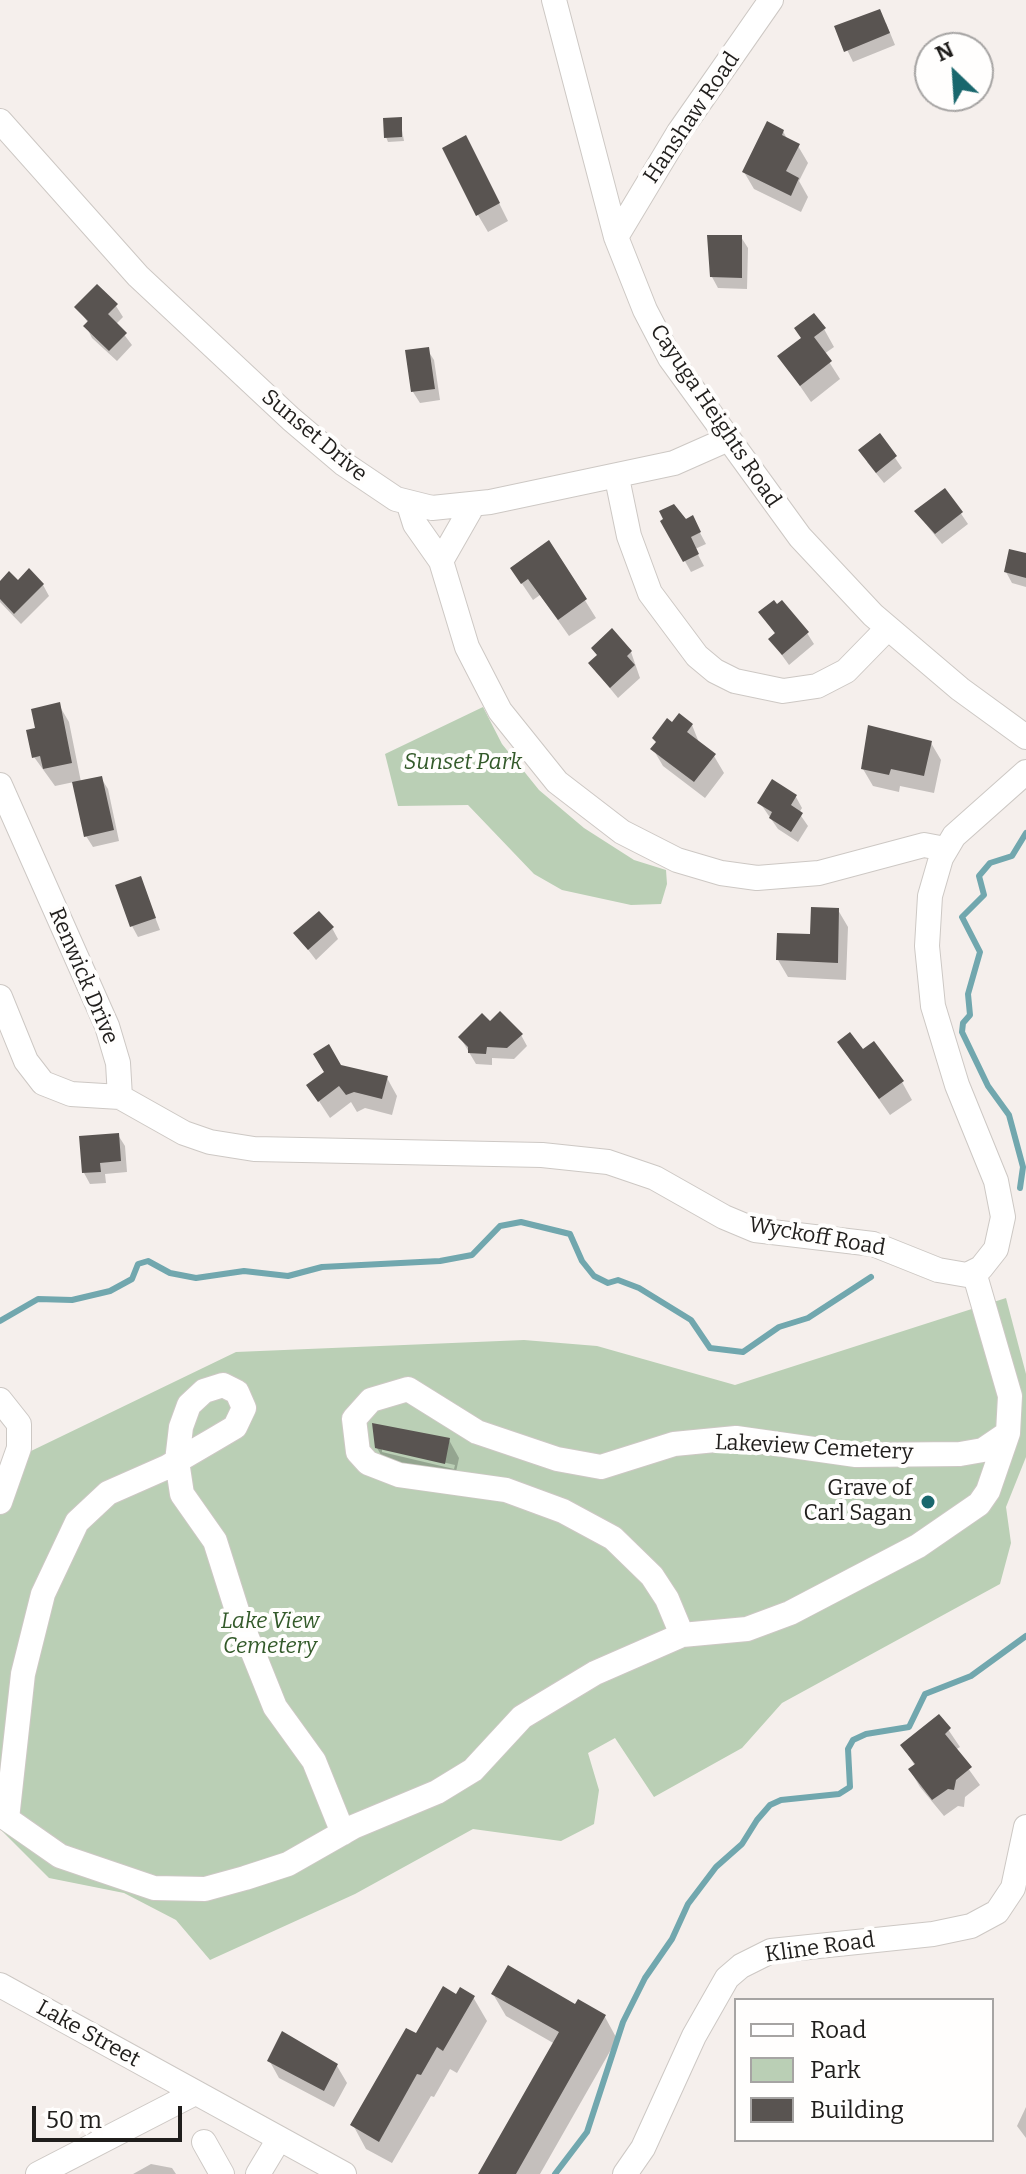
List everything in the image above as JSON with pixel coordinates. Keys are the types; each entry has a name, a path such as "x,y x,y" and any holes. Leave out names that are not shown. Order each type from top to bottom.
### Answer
{"street":[{"name":"Cayuga Heights Road","path":"554,0 616,237 645,310 670,358 726,440 800,537 887,629 960,689 1026,737"},
{"name":"Hanshaw Road","path":"616,237 679,132 771,0"},
{"name":"Sunset Drive","path":"0,121 112,251 291,419 374,486 409,505 452,508 617,478 688,458 726,440"},
{"path":"617,478 629,536 650,593 697,656 715,671 735,681 783,691 817,686 846,671 887,629"},
{"path":"409,505 415,524 441,561 467,647 506,720 543,767 572,796 622,832 677,860 721,873 757,878 819,873 924,845 945,849"},
{"path":"441,561 473,505"},
{"path":"343,1833 314,1761 275,1707 240,1620 215,1541 182,1494 177,1461 108,1493 77,1522 43,1594 23,1674 4,1816 60,1856 154,1888 205,1889 288,1864 343,1833 437,1792 473,1770 522,1717 595,1673 682,1635 747,1629 790,1613 918,1546 979,1504 988,1491 1008,1433 1010,1396 974,1272 996,1249 1003,1217 996,1181 957,1085 933,1006 927,921 933,882 945,849 967,822 1026,772"},
{"name":"Renwick Drive","path":"0,785 107,1026 118,1063 120,1097"},
{"path":"0,997 26,1061 43,1083 71,1094 120,1097"},
{"name":"Wyckoff Road","path":"120,1097 139,1104 184,1133 254,1149 338,1154 542,1155 608,1162 655,1178 724,1217 755,1230 873,1244 950,1274 974,1272"},
{"name":"Lakeview Cemetery","path":"682,1635 667,1599 652,1576 613,1538 563,1511 506,1490 399,1475 368,1463 358,1452 354,1419 371,1400 408,1389 477,1432 557,1459 601,1467 674,1444 736,1438 856,1455 960,1454 983,1450 1008,1433"},
{"path":"0,1400 19,1424 19,1448 0,1502"},
{"name":"Kline Road","path":"625,2174 659,2117 716,1994 734,1972 771,1951 933,1934 971,1926 997,1912 1013,1888 1026,1827"},
{"name":"Lake Street","path":"0,1985 344,2174"},
{"path":"38,2174 195,2093"},
{"path":"258,2174 279,2139"},
{"path":"204,2142 222,2174"}],"green space":[{"name":"Sunset Park","path":"483,707 502,744 539,790 584,828 634,860 666,870 667,884 661,904 631,905 562,890 534,874 468,805 398,806 385,754"},
{"name":"Lake View Cemetery","path":"1006,1298 1026,1374 1026,1457 1006,1507 1011,1543 1000,1584 782,1703 742,1748 654,1797 615,1738 588,1753 599,1790 594,1824 561,1841 473,1829 355,1894 210,1960 176,1920 124,1893 49,1878 0,1829 0,1466 236,1352 524,1340 597,1346 735,1385"}],"building":[{"path":"880,9 890,33 844,52 834,26"},
{"path":"402,117 402,137 384,138 383,118"},
{"path":"767,121 784,130 782,135 800,144 786,171 799,178 791,196 742,172"},
{"path":"466,135 500,203 476,216 442,148"},
{"path":"707,235 742,235 742,278 710,277"},
{"path":"97,284 118,304 108,314 127,333 109,351 83,326 88,321 74,307"},
{"path":"814,313 826,328 814,337 832,361 800,386 777,356 801,338 794,328"},
{"path":"429,347 435,389 411,392 405,350"},
{"path":"880,433 897,456 876,473 858,450"},
{"path":"945,488 963,512 935,534 914,511"},
{"path":"674,504 686,519 693,515 701,532 691,537 699,554 683,562 660,521 663,519 659,511"},
{"path":"549,540 587,599 558,620 528,579 521,584 510,568"},
{"path":"1009,549 1026,553 1026,578 1004,572"},
{"path":"29,568 44,584 14,614 0,599 0,581 9,571 18,580"},
{"path":"774,600 777,604 782,600 809,632 782,655 768,639 775,633 758,612"},
{"path":"612,628 632,651 627,656 635,665 610,688 588,663 597,655 591,648"},
{"path":"60,702 72,763 43,769 40,756 32,758 26,730 35,728 31,709"},
{"path":"679,713 693,724 687,732 716,754 694,782 650,749 656,742 652,738 667,718 672,722"},
{"path":"868,725 932,741 924,776 891,769 889,775 861,769"},
{"path":"102,776 114,830 84,837 72,782"},
{"path":"772,779 797,795 791,805 803,813 791,832 769,818 772,812 757,803"},
{"path":"141,876 156,918 130,927 115,885"},
{"path":"811,907 839,908 838,963 776,960 777,933 810,934"},
{"path":"319,911 334,927 308,950 293,933"},
{"path":"500,1011 523,1034 507,1048 487,1047 486,1054 468,1053 468,1047 458,1037 482,1013 490,1021"},
{"path":"850,1032 863,1049 874,1041 904,1081 879,1099 837,1042"},
{"path":"329,1044 341,1065 388,1076 382,1099 354,1092 346,1095 339,1086 318,1102 306,1085 324,1072 313,1054"},
{"path":"119,1133 121,1161 100,1163 101,1172 82,1173 79,1136"},
{"path":"372,1423 450,1438 445,1464 375,1448"},
{"path":"939,1714 951,1728 945,1734 972,1767 956,1780 954,1790 948,1789 932,1800 908,1769 915,1764 900,1745"},
{"path":"508,1965 575,2004 578,1999 606,2015 516,2174 478,2174 559,2032 491,1994"},
{"path":"443,1986 456,1994 460,1987 475,1996 443,2051 437,2047 421,2075 417,2074 379,2142 350,2125 406,2028 416,2033"},
{"path":"282,2031 338,2064 324,2091 267,2061"}],"waterway":[{"path":"1020,1188 1023,1167 1009,1115 988,1086 962,1032 963,1023 970,1015 968,994 980,952 962,917 984,895 979,876 990,863 1012,856 1026,833"},
{"path":"0,1321 38,1299 72,1300 110,1291 132,1279 138,1264 148,1261 170,1273 196,1278 244,1271 288,1276 322,1267 440,1261 472,1255 500,1226 521,1222 570,1234 582,1261 594,1276 608,1283 618,1280 639,1288 691,1320 710,1348 743,1352 779,1327 808,1318 871,1277"},
{"path":"555,2174 587,2132 623,2022 645,1978 672,1939 688,1904 716,1867 742,1844 770,1805 781,1800 839,1794 850,1787 848,1749 853,1740 866,1734 909,1727 925,1694 971,1676 1026,1636"}],"place":[{"name":"Grave of Carl Sagan","path":"928,1502"}]}
